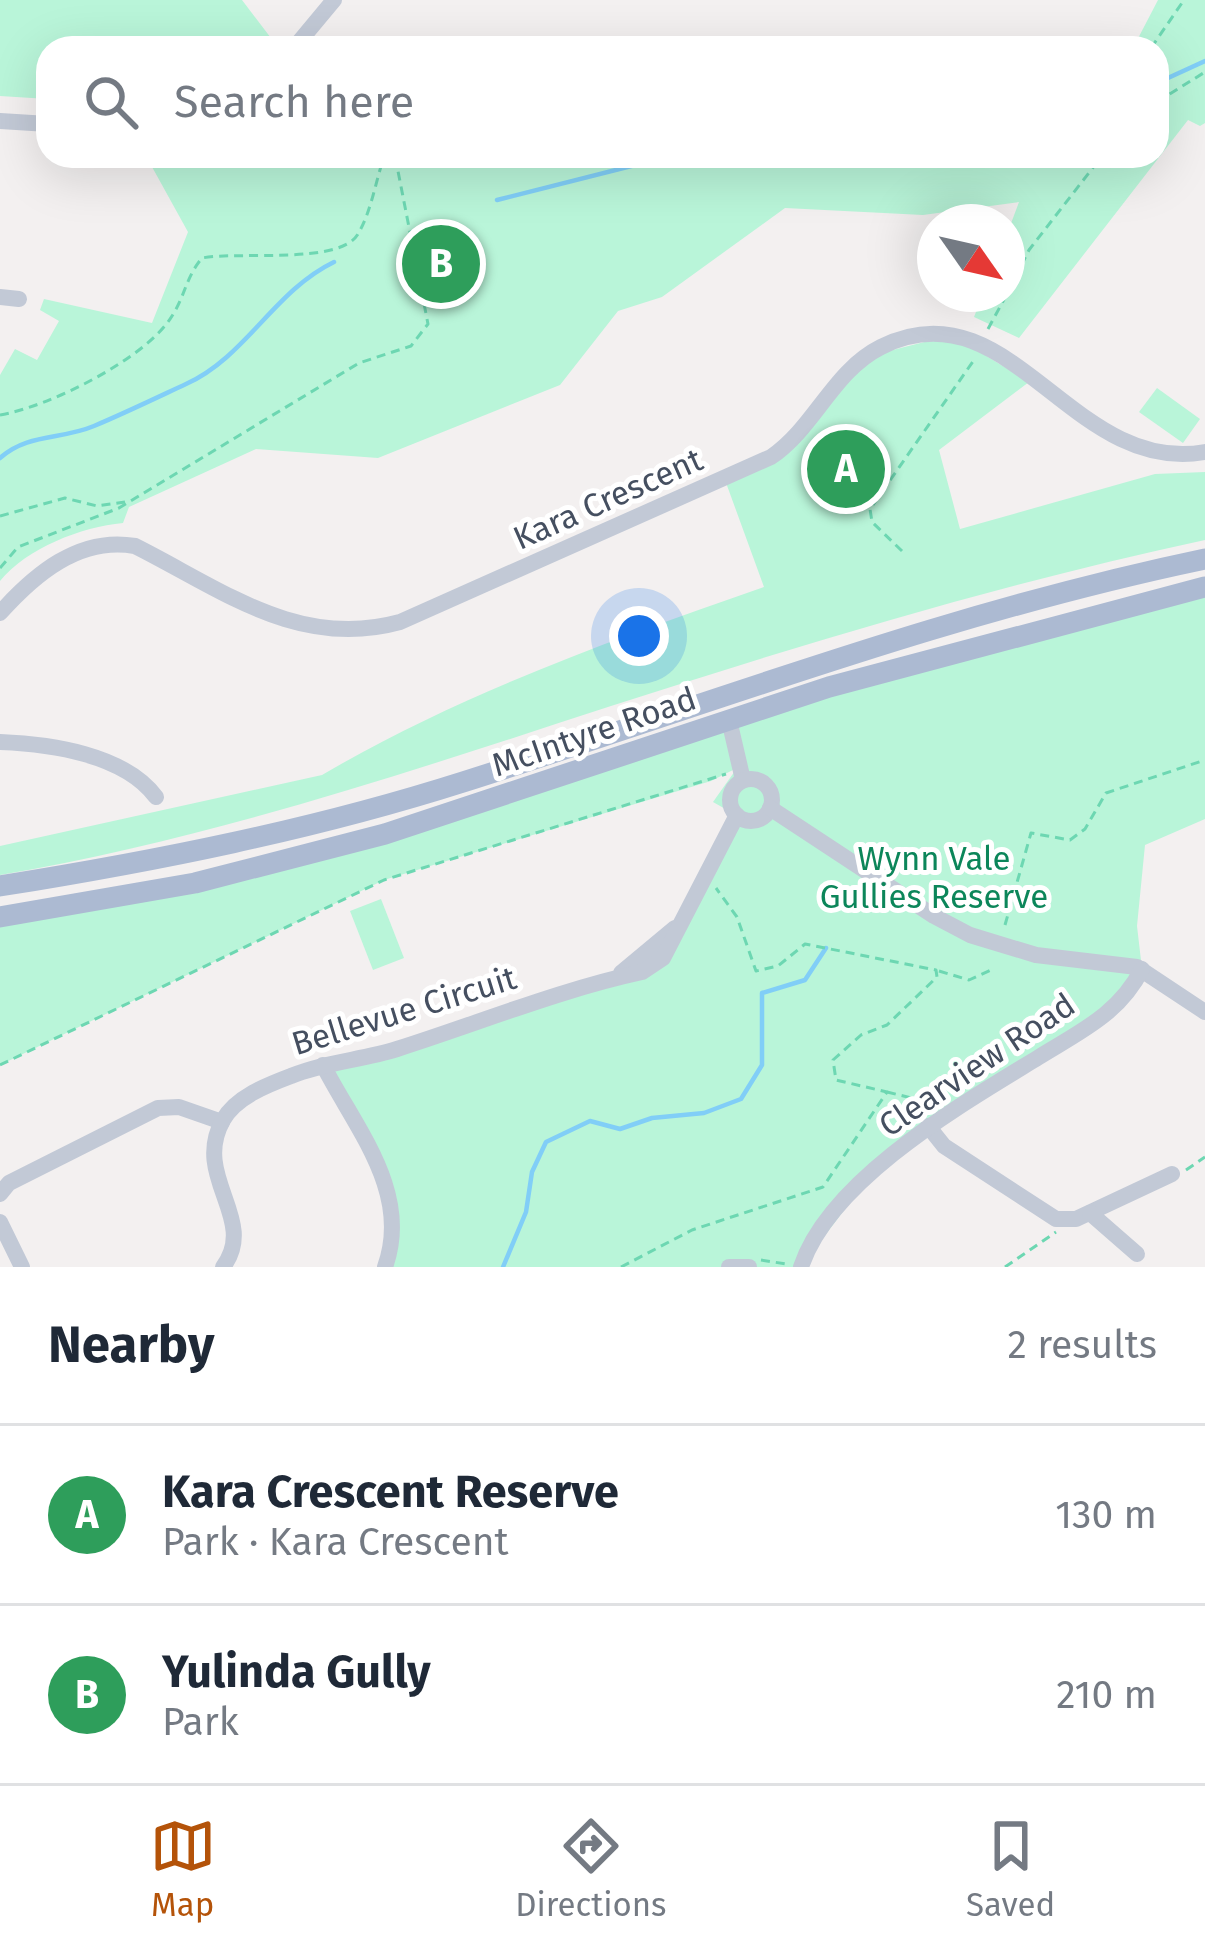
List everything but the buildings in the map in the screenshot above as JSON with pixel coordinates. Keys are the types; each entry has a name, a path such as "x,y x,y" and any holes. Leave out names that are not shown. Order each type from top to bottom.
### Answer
{"main road":[{"name":"McIntyre Road","path":"0,886 190,854 385,805 750,683 1045,595 1205,559"},
{"name":"McIntyre Road","path":"0,917 195,883 365,840 911,663 1205,587"},
{"path":"689,704 729,720 750,683"}],"street":[{"path":"304,36 334,0"},
{"path":"0,121 36,123"},
{"name":"Kara Crescent","path":"0,613 42,570 117,544 135,546 272,618 340,629 392,625 771,457 796,436 853,367 878,348 921,334 981,343 1021,367 1065,407 1104,433 1180,454 1205,452"},
{"path":"729,720 742,773 730,794 737,815 760,819 770,808"},
{"path":"0,742 35,745 117,767 140,779 156,797"},
{"path":"742,773 764,783 770,808 970,935 1036,955 1142,969 1205,1012"},
{"name":"Bellevue Circuit","path":"222,1122 237,1102 323,1065 391,1051 642,972 663,958 737,815"},
{"name":"Clearview Road","path":"801,1267 821,1228 935,1122 1119,1008 1142,969"},
{"path":"323,1065 382,1172 392,1248 386,1267"},
{"path":"0,1194 9,1183 158,1108 179,1107 222,1122 212,1154 214,1173 235,1239 223,1267"},
{"path":"935,1122 944,1146 1042,1212 1063,1220 1090,1213 1172,1174"},
{"path":"1090,1213 1137,1254"},
{"path":"0,1222 22,1267"},
{"path":"729,1267 749,1267"}],"path":[{"path":"1159,36 1184,0"},
{"path":"1169,95 1205,73"},
{"path":"0,415 117,365 171,318 182,287 202,258 265,251 332,254 349,246 368,212 381,168"},
{"path":"0,568 18,547 128,502 311,396 359,362 411,346 424,334 428,325 397,168"},
{"path":"1025,258 1093,168"},
{"path":"902,551 872,522 870,509 959,388 997,312"},
{"path":"0,517 65,498 97,506 128,502"},
{"path":"1006,925 1031,833 1070,840 1085,829 1106,793 1205,760"},
{"path":"0,1065 384,880 742,773"},
{"path":"706,875 736,916 756,971 778,966 806,944 969,980 993,969"},
{"path":"935,1122 924,1101 836,1080 833,1060 861,1035 887,1025 937,977 936,970"},
{"path":"621,1267 692,1230 823,1186 887,1092"},
{"path":"1172,1174 1205,1157"},
{"path":"1005,1267 1058,1231 1070,1230"}],"green space":[{"path":"0,0 242,0 269,36 36,36 36,98 0,96"},
{"path":"1158,0 1205,0 1205,123 1200,126 1188,120 1169,145 1169,36 1139,36"},
{"path":"153,168 1151,168 1019,338 974,317 976,312 1025,312 1025,204 917,204 917,215 785,208 662,297 618,311 560,385 378,458 256,449 129,507 123,523 73,534 40,549 0,581 0,375 15,349 37,360 59,321 40,310 44,299 152,323 188,232"},
{"path":"952,335 1029,382 939,450 960,529 1155,474 1205,472 1205,540 906,616 232,823 0,875 0,846 322,775 483,694 764,587 725,480 771,457 865,357"},
{"path":"1157,388 1200,419 1183,443 1139,412"},
{"name":"Wynn Vale Gullies Reserve","path":"1205,587 1205,819 1145,845 1137,926 1142,969 1129,994 870,1176 801,1267 385,1267 387,1188 323,1065 616,977 680,924 736,815 713,802 737,768 711,781 384,880 0,1065 0,917 195,883"},
{"path":"381,899 404,958 373,970 350,911"}],"waterway":[{"path":"1169,78 1205,61"},
{"path":"497,200 624,168"},
{"path":"0,458 22,444 94,426 207,372 294,290 334,262"},
{"path":"503,1267 526,1212 532,1172 546,1142 590,1121 620,1129 652,1118 704,1113 741,1099 762,1065 762,993 805,980 826,948"}],"place":[{"name":"Yulinda Gully","path":"441,264"},
{"name":"Kara Crescent Reserve","path":"846,469"}]}
